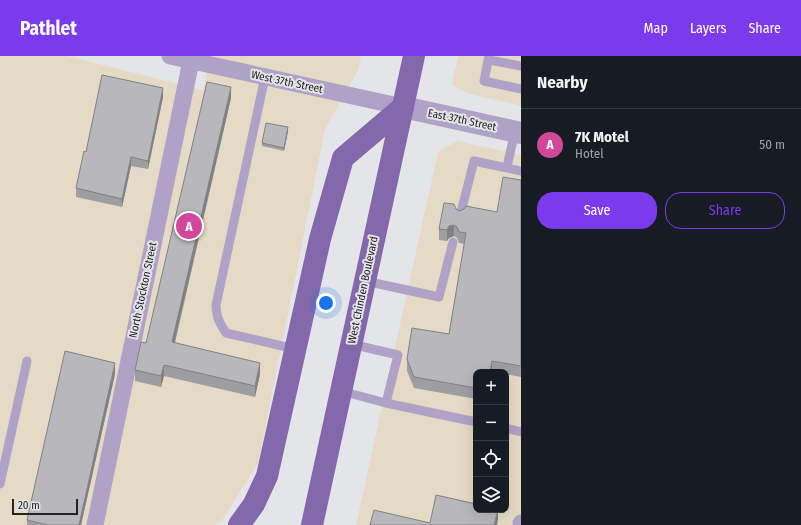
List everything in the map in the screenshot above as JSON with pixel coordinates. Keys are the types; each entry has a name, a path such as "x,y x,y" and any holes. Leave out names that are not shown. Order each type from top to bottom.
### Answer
{"main road":[{"name":"West Chinden Boulevard","path":"312,525 414,56"},
{"path":"239,525 254,504 268,476 320,239 342,158 403,107"}],"street":[{"name":"West 37th Street","path":"170,56 191,58 265,77 403,107"},
{"name":"North Stockton Street","path":"95,525 191,58"},
{"name":"East 37th Street","path":"403,107 518,132"}],"lane":[{"path":"521,66 489,58 484,81 521,88"},
{"path":"265,77 216,305 217,316 226,333 296,349"},
{"path":"507,167 518,132"},
{"path":"460,216 474,161 521,170"},
{"path":"365,281 439,297 454,242"},
{"path":"351,344 398,356 386,403"},
{"path":"0,484 27,361"},
{"path":"341,391 386,403 473,421"},
{"path":"509,429 521,432"}],"shaded area":[{"path":"0,56 67,56 203,90 211,56 361,56 359,68 325,129 258,463 223,519 215,525 0,525"},
{"path":"458,56 521,56 521,106 467,93 452,85"},
{"path":"457,141 521,155 521,525 356,525 438,152"}],"building":[{"path":"102,75 163,88 148,161 131,157 122,199 76,188 84,151 86,152"},
{"path":"207,82 231,87 172,342 260,363 255,386 164,365 161,376 135,370 141,342 146,343"},
{"path":"266,123 288,127 284,148 262,143"},
{"path":"503,177 521,180 521,366 492,361 491,369 473,369 473,387 414,377 407,359 412,328 449,334 466,233 459,232 457,227 454,225 449,226 447,230 439,229 444,203 454,204 456,209 459,211 464,209 466,206 497,212"},
{"path":"65,351 115,363 79,525 48,525 27,520"},
{"path":"436,495 473,503 473,513 497,513 494,525 370,525 374,510 430,523"}],"place":[{"name":"7K Motel","path":"189,226"}]}
